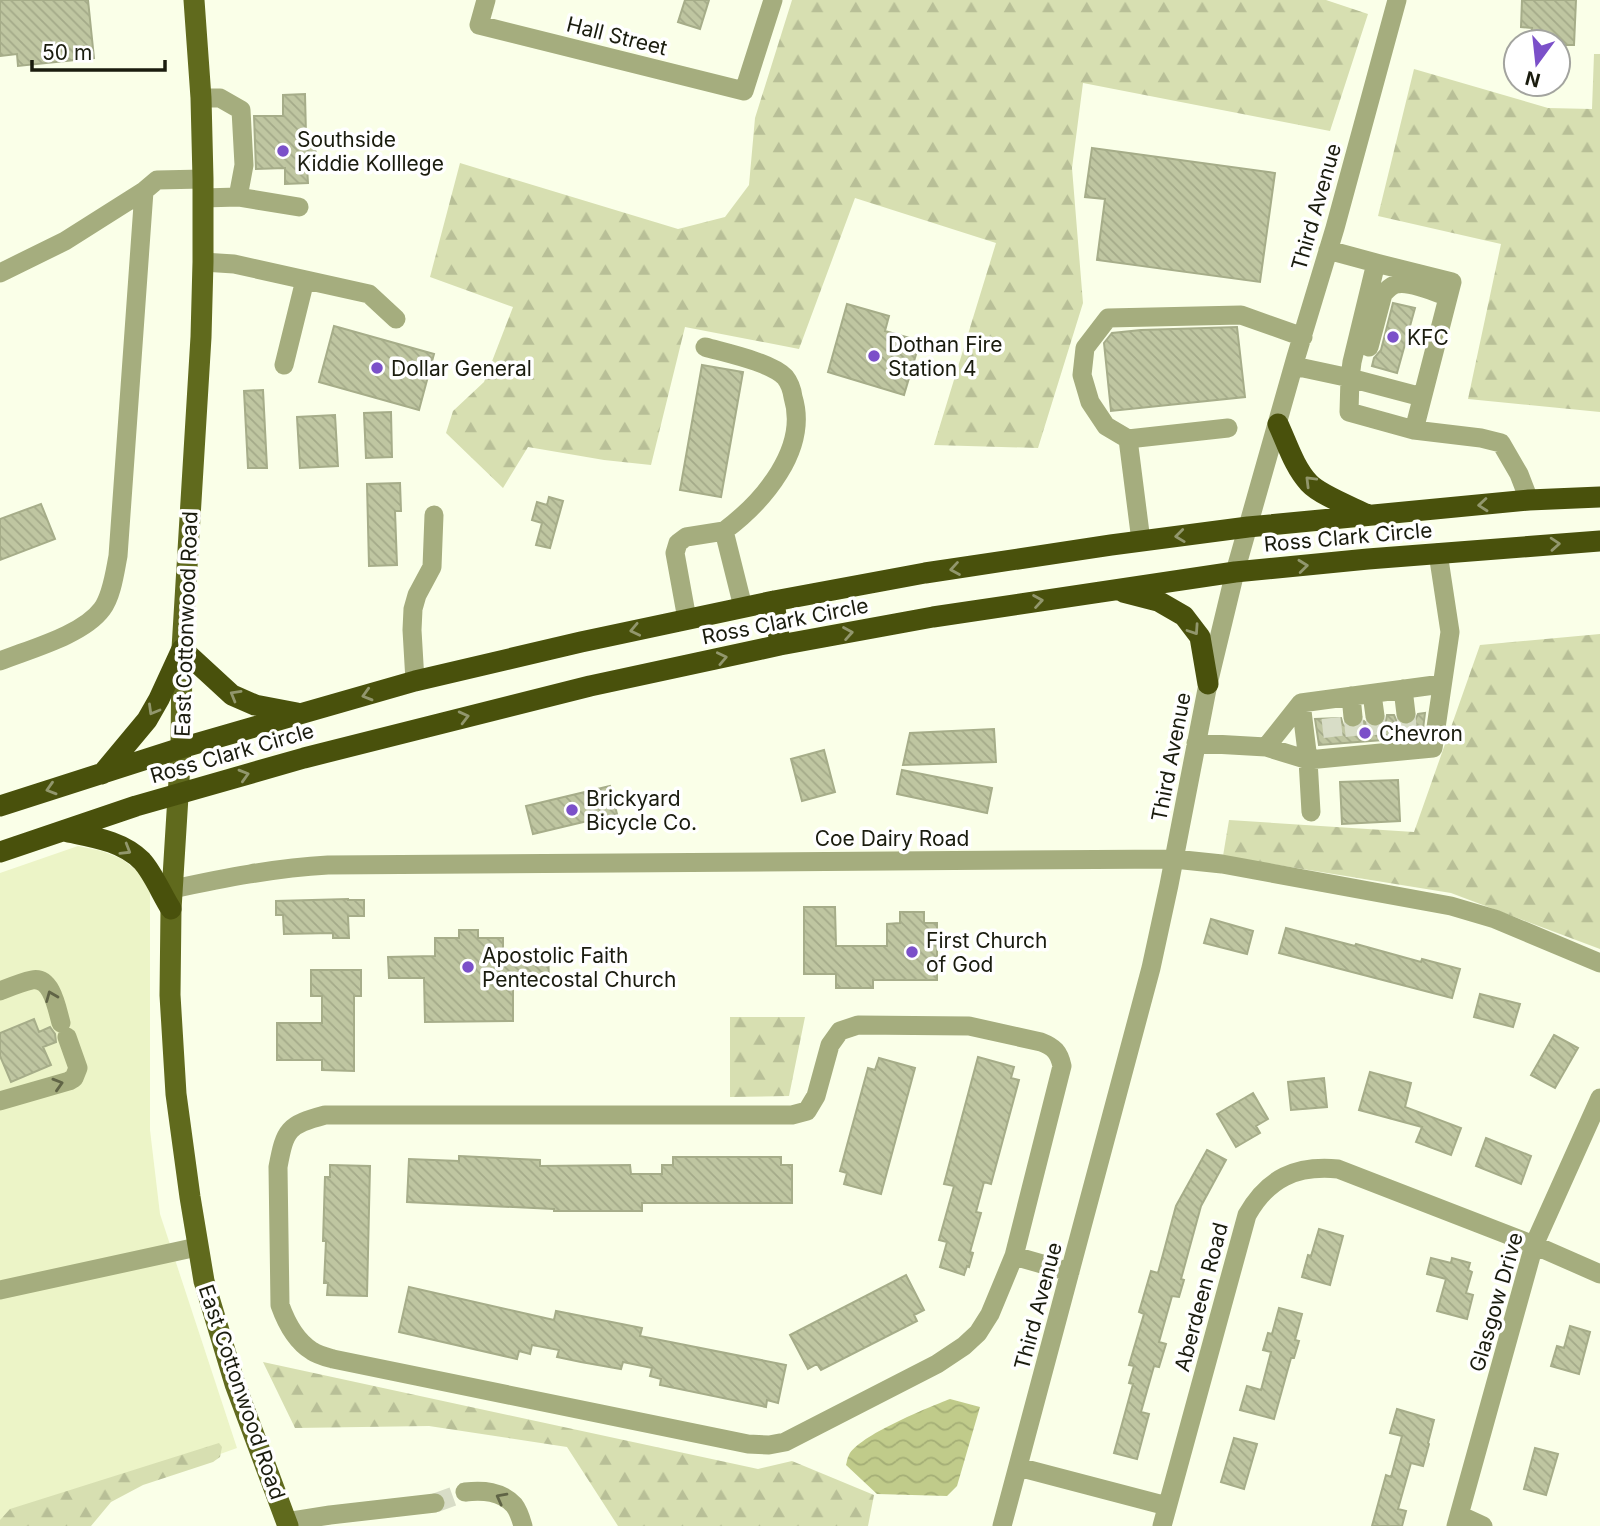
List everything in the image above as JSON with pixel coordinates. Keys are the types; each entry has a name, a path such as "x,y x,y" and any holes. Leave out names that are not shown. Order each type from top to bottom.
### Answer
{"highway":[{"path":"1278,424 1295,462 1310,484 1368,514"},
{"name":"Ross Clark Circle","path":"0,806 181,748 415,681 774,601 925,573 1248,527 1529,500 1600,497"},
{"name":"Ross Clark Circle","path":"0,852 178,793 304,758 590,686 780,645 933,617 1235,572 1600,541"},
{"path":"1114,590 1158,601 1184,616 1200,637 1208,684"},
{"path":"774,601 780,645"},
{"path":"102,774 147,720 182,649 232,695 256,705 300,714"},
{"path":"61,831 105,840 128,849 144,863 172,899"}],"main road":[{"name":"East Cottonwood Road","path":"194,0 201,98 203,262 182,649 181,748 172,899 170,995 176,1094 204,1281 235,1384 287,1524"}],"street":[{"name":"Hall Street","path":"486,0 479,25 744,91 773,0"},
{"name":"Third Avenue","path":"1002,1526 1151,968 1208,684 1235,572 1397,0"},
{"path":"201,98 220,98 241,110 244,164 239,197"},
{"path":"0,273 65,241 157,180 299,206"},
{"path":"0,661 85,626 103,608 113,582 118,556 144,191"},
{"path":"1328,250 1452,282 1414,430"},
{"path":"203,262 234,264 369,294 396,319"},
{"path":"1376,263 1351,370 1349,412 1414,430 1501,443 1519,474 1529,500"},
{"path":"284,365 305,280"},
{"path":"1351,370 1369,348 1383,294 1390,288 1398,284 1408,284 1448,297"},
{"path":"1228,428 1128,439 1106,426 1090,402 1082,374 1084,348 1108,318 1241,315 1303,337"},
{"path":"687,619 675,553 678,543 685,537 724,531 741,518 784,464 793,445 796,429 796,407 786,379 775,370 705,346"},
{"path":"1294,366 1351,370 1422,397"},
{"path":"1128,439 1140,541"},
{"path":"415,681 413,609 417,594 432,567 434,515"},
{"path":"724,531 743,607"},
{"path":"1196,744 1266,747 1308,760 1334,751 1408,746 1433,748 1450,632 1438,553"},
{"path":"1301,703 1330,709 1351,696 1442,684"},
{"path":"1404,689 1406,714"},
{"path":"1372,694 1375,716"},
{"path":"1351,696 1353,717"},
{"path":"1266,747 1301,703"},
{"path":"1301,703 1311,812"},
{"name":"Coe Dairy Road","path":"172,899 261,871 328,865 1174,859 1222,864 1451,906 1495,919 1600,963"},
{"path":"0,991 33,980 42,981 49,988 78,1068 74,1078 69,1081 0,1101"},
{"path":"858,1024 969,1026 1041,1042 1052,1046 1060,1054 1062,1066 1014,1256 990,1314 978,1333 964,1346 937,1364 785,1442 769,1445 748,1444 333,1359 311,1350 296,1336 285,1320 280,1305 278,1167 282,1146 290,1129 325,1115 792,1115 807,1111 816,1096 830,1045 840,1031 858,1024"},
{"name":"Glasgow Drive","path":"1457,1521 1534,1245 1600,1098"},
{"name":"Aberdeen Road","path":"1162,1526 1242,1228 1254,1203 1274,1182 1311,1168 1338,1169 1534,1245 1600,1274"},
{"path":"0,1290 197,1247"},
{"path":"1014,1256 1070,1272"},
{"path":"1018,1467 1167,1506"},
{"path":"465,1492 480,1490 499,1494 515,1506 523,1526"},
{"path":"287,1524 370,1518 435,1503"},
{"path":"1457,1521 1483,1526"}],"shaded area":[{"path":"78,846 122,859 140,873 150,893 150,1130 160,1214 237,1448 19,1526 0,1526 0,873"}],"green space":[{"path":"792,0 1326,0 1368,14 1330,131 1083,83 1072,168 1083,303 1038,448 934,445 996,243 855,198 799,349 685,327 651,465 528,447 503,488 446,433 453,411 484,382 513,307 430,277 460,163 678,229 725,217 749,185 755,118"},
{"path":"1594,54 1600,54 1600,412 1468,399 1501,244 1378,216 1414,69 1502,95 1502,98 1514,98 1548,108 1592,109"},
{"path":"1600,634 1600,949 1451,893 1223,856 1229,820 1414,832 1480,645"},
{"path":"730,1017 805,1017 789,1096 730,1097"},
{"path":"263,1362 758,1469 792,1461 874,1495 868,1526 618,1526 567,1447 429,1426 295,1428"},
{"path":"219,1443 222,1447 220,1457 213,1462 143,1485 111,1502 91,1526 0,1526 0,1520 10,1509"}],"water":[{"path":"950,1399 980,1407 957,1486 947,1496 877,1494 846,1465 855,1447 866,1439"}],"building":[{"path":"0,0 88,0 94,58 18,66 17,54 0,56"},
{"path":"685,0 709,0 700,29 678,22"},
{"path":"1522,0 1576,0 1574,45 1572,28 1521,27"},
{"name":"Southside Kiddie Kolllege","path":"305,94 306,135 315,134 316,167 307,167 308,183 285,184 285,168 256,169 254,116 283,116 283,95"},
{"path":"1092,148 1275,173 1260,282 1097,260 1105,199 1085,197"},
{"name":"KFC","path":"1393,303 1415,308 1397,373 1372,366 1374,358 1381,350"},
{"name":"Dothan Fire Station 4","path":"847,304 889,316 885,331 920,341 904,395 828,372"},
{"name":"Dollar General","path":"334,326 434,354 419,410 319,382"},
{"path":"1237,327 1245,397 1111,411 1104,343 1112,333"},
{"path":"702,365 743,372 721,497 680,490"},
{"path":"263,390 267,468 248,468 244,391"},
{"path":"391,412 392,457 366,458 364,413"},
{"path":"335,415 338,466 300,468 297,417"},
{"path":"400,483 401,511 395,511 397,565 369,566 367,484"},
{"path":"549,497 563,501 550,548 536,545 542,523 532,520 537,502 547,505"},
{"path":"41,504 55,539 0,560 0,519"},
{"path":"1425,713 1422,737 1319,745 1315,719 1341,718 1343,725 1355,729 1364,721 1370,727 1376,728 1383,725 1387,715 1394,715 1397,722 1407,726 1414,723 1418,714"},
{"path":"994,729 996,762 903,765 910,733"},
{"path":"824,750 835,792 802,801 791,759"},
{"path":"902,770 992,788 987,813 897,794"},
{"path":"1398,780 1400,821 1342,824 1340,782"},
{"name":"Brickyard Bicycle Co.","path":"610,786 617,814 533,834 526,806"},
{"path":"364,900 364,916 348,916 349,938 333,938 333,933 284,934 283,915 276,915 276,901"},
{"path":"804,907 835,907 836,946 887,946 887,924 900,923 900,912 924,912 924,923 937,923 937,980 873,980 873,988 836,988 836,974 804,974"},
{"path":"1211,919 1253,931 1247,954 1204,943"},
{"path":"1286,928 1421,962 1422,959 1460,969 1452,998 1279,953"},
{"name":"Apostolic Faith Pentecostal Church","path":"459,930 478,930 478,938 503,938 503,956 548,956 549,977 513,977 513,1021 425,1022 424,978 389,978 388,957 435,956 435,938 459,938"},
{"path":"311,970 361,970 361,996 354,996 354,1071 322,1070 322,1060 277,1060 277,1023 322,1023 322,996 311,996"},
{"path":"1480,994 1520,1004 1513,1027 1474,1017"},
{"path":"34,1019 39,1032 50,1027 55,1034 56,1042 43,1047 51,1065 11,1082 0,1056 0,1033"},
{"path":"1554,1035 1578,1048 1555,1088 1531,1075"},
{"path":"978,1057 1014,1067 1011,1078 1019,1080 991,1184 984,1182 976,1212 981,1213 970,1252 973,1253 964,1275 940,1267 947,1242 939,1240 954,1186 944,1184"},
{"path":"879,1058 915,1068 881,1194 844,1184 847,1173 840,1171 868,1068 875,1070"},
{"path":"1370,1072 1411,1083 1405,1107 1461,1128 1451,1155 1416,1142 1422,1127 1359,1110"},
{"path":"1324,1078 1327,1107 1291,1110 1288,1082"},
{"path":"1253,1093 1268,1119 1256,1126 1260,1133 1236,1147 1217,1114"},
{"path":"1486,1138 1531,1156 1521,1184 1476,1166"},
{"path":"1207,1150 1226,1160 1201,1206 1181,1279 1184,1280 1179,1297 1172,1296 1159,1342 1166,1344 1159,1367 1154,1366 1141,1412 1149,1414 1137,1459 1114,1453 1133,1384 1129,1383 1134,1366 1129,1365 1144,1314 1139,1312 1151,1271 1158,1273 1176,1206"},
{"path":"459,1156 540,1160 540,1166 630,1165 631,1174 662,1174 662,1165 673,1165 673,1157 781,1157 781,1165 792,1165 792,1203 642,1203 642,1211 554,1211 407,1202 409,1159 459,1161"},
{"path":"330,1165 370,1166 367,1296 327,1295 328,1283 324,1283 326,1241 323,1241 325,1177 330,1177"},
{"path":"1319,1229 1343,1236 1330,1285 1302,1277"},
{"path":"1431,1258 1451,1263 1452,1258 1470,1263 1468,1270 1472,1272 1466,1293 1473,1295 1467,1319 1437,1311 1446,1279 1427,1274"},
{"path":"906,1275 924,1310 914,1315 917,1321 821,1370 817,1364 808,1369 790,1335"},
{"path":"409,1287 554,1320 556,1311 642,1328 640,1336 786,1365 778,1403 767,1400 766,1407 660,1385 661,1379 650,1376 652,1368 623,1362 621,1369 581,1362 557,1357 559,1350 532,1345 530,1354 519,1351 517,1359 399,1332"},
{"path":"1279,1308 1302,1314 1295,1340 1299,1341 1294,1358 1291,1358 1274,1419 1240,1410 1247,1386 1261,1390 1271,1352 1263,1350 1268,1333 1272,1334"},
{"path":"1570,1326 1590,1332 1579,1374 1551,1366 1557,1346 1564,1348"},
{"path":"1397,1409 1434,1420 1429,1444 1423,1466 1411,1463 1398,1509 1406,1511 1402,1526 1372,1526 1386,1475 1391,1477 1402,1436 1390,1433"},
{"path":"1234,1438 1257,1444 1244,1489 1221,1482"},
{"path":"1535,1448 1558,1454 1546,1495 1524,1489"}],"tunnel":[{"path":"1406,714 1408,741"},
{"path":"1375,716 1378,742"},
{"path":"1353,717 1356,743"},
{"path":"1331,718 1334,744"},
{"path":"435,1503 465,1492"}],"place":[{"name":"Southside Kiddie Kolllege","path":"283,151"},
{"name":"KFC","path":"1393,337"},
{"name":"Dothan Fire Station 4","path":"874,356"},
{"name":"Dollar General","path":"377,368"},
{"name":"Chevron","path":"1365,733"},
{"name":"Brickyard Bicycle Co.","path":"572,810"},
{"name":"First Church of God","path":"912,952"},
{"name":"Apostolic Faith Pentecostal Church","path":"468,967"}]}
